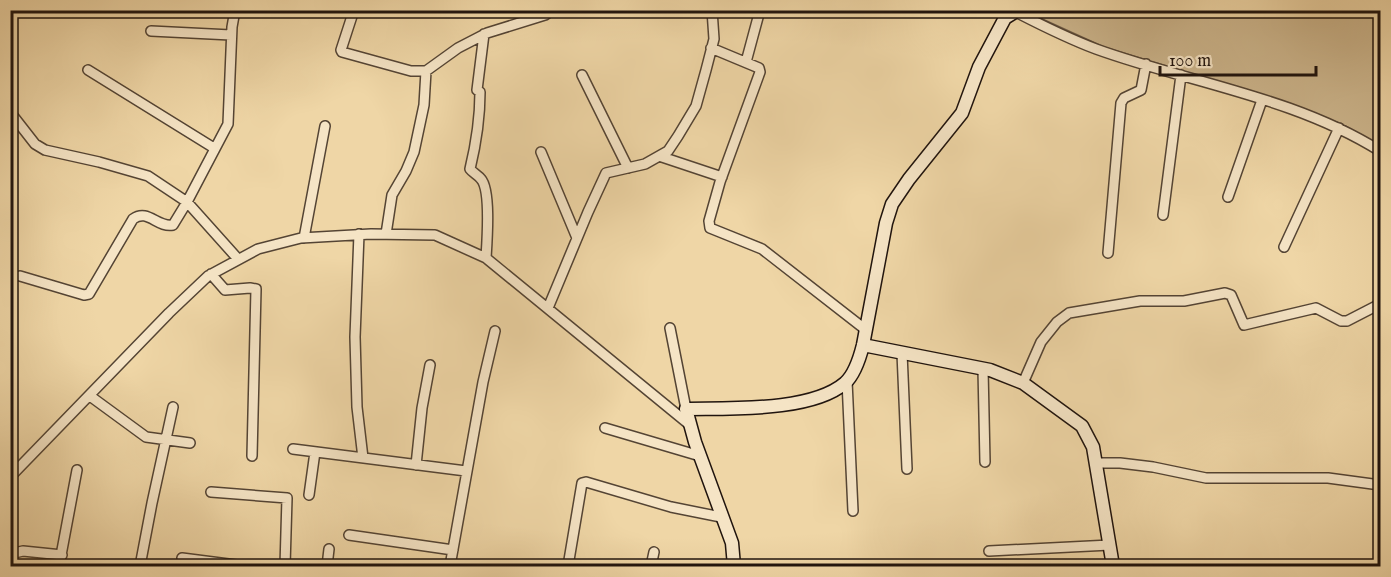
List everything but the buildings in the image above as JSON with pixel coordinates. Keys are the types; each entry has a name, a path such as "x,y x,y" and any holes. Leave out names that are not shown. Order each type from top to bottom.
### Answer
{"street":[{"path":"20,276 84,295 89,294 133,219 138,215 145,215 166,226 172,225 187,202 228,124 231,35 235,10"},
{"path":"354,10 342,52 411,71 426,71 458,48 484,34 545,15 552,10"},
{"path":"548,308 606,174 645,164 668,151 696,106 714,39 712,10"},
{"path":"746,62 760,10"},
{"path":"686,409 803,402 829,393 847,381 859,360 863,345 886,223 892,204 962,113 979,67 996,33 1005,18 1015,11 1095,48 1314,117 1380,150"},
{"path":"151,30 231,35"},
{"path":"484,34 477,90 480,92 477,140 470,170 481,179 485,186 488,215 486,258"},
{"path":"711,48 759,68 760,72 722,177 709,220 710,228 762,249 866,330"},
{"path":"1108,253 1121,103 1124,98 1141,90 1146,64"},
{"path":"88,70 214,148"},
{"path":"386,234 392,195 414,152 424,105 426,71"},
{"path":"582,75 628,168"},
{"path":"1163,215 1181,75"},
{"path":"1228,196 1262,100"},
{"path":"10,112 35,144 45,150 148,176 187,202 238,259"},
{"path":"304,238 325,126"},
{"path":"1284,247 1339,128"},
{"path":"541,152 577,238"},
{"path":"659,156 722,177"},
{"path":"359,234 355,337 357,407 363,458"},
{"path":"10,477 169,313 211,274 258,249 304,238 359,234 435,235 486,258 690,425"},
{"path":"211,274 225,290 256,289 252,456"},
{"path":"1023,383 1041,342 1057,322 1069,313 1140,301 1184,301 1225,293 1231,295 1244,326 1316,308 1341,321 1347,321 1380,304"},
{"path":"670,328 690,425 732,543 734,567"},
{"path":"450,567 466,471 495,331"},
{"path":"863,345 983,369 1023,383 1082,426 1093,447 1113,567"},
{"path":"902,353 907,469"},
{"path":"416,465 422,408 430,365"},
{"path":"983,369 986,462"},
{"path":"847,381 853,511"},
{"path":"90,396 146,437 190,443"},
{"path":"140,567 172,407"},
{"path":"605,428 700,456"},
{"path":"293,449 466,471"},
{"path":"309,495 315,452"},
{"path":"1096,463 1153,467 1206,478 1328,478 1380,485"},
{"path":"59,567 76,470"},
{"path":"568,567 582,483 586,482 671,507 722,517"},
{"path":"211,492 287,498 285,567"},
{"path":"349,535 453,550"},
{"path":"989,551 1110,545"},
{"path":"327,567 329,549"},
{"path":"10,554 23,551 62,555"},
{"path":"651,567 654,552"},
{"path":"182,558 244,567"}],"shaded area":[{"path":"1030,10 1380,11 1380,146 1342,124 1255,93 1104,47 1029,13"}]}
